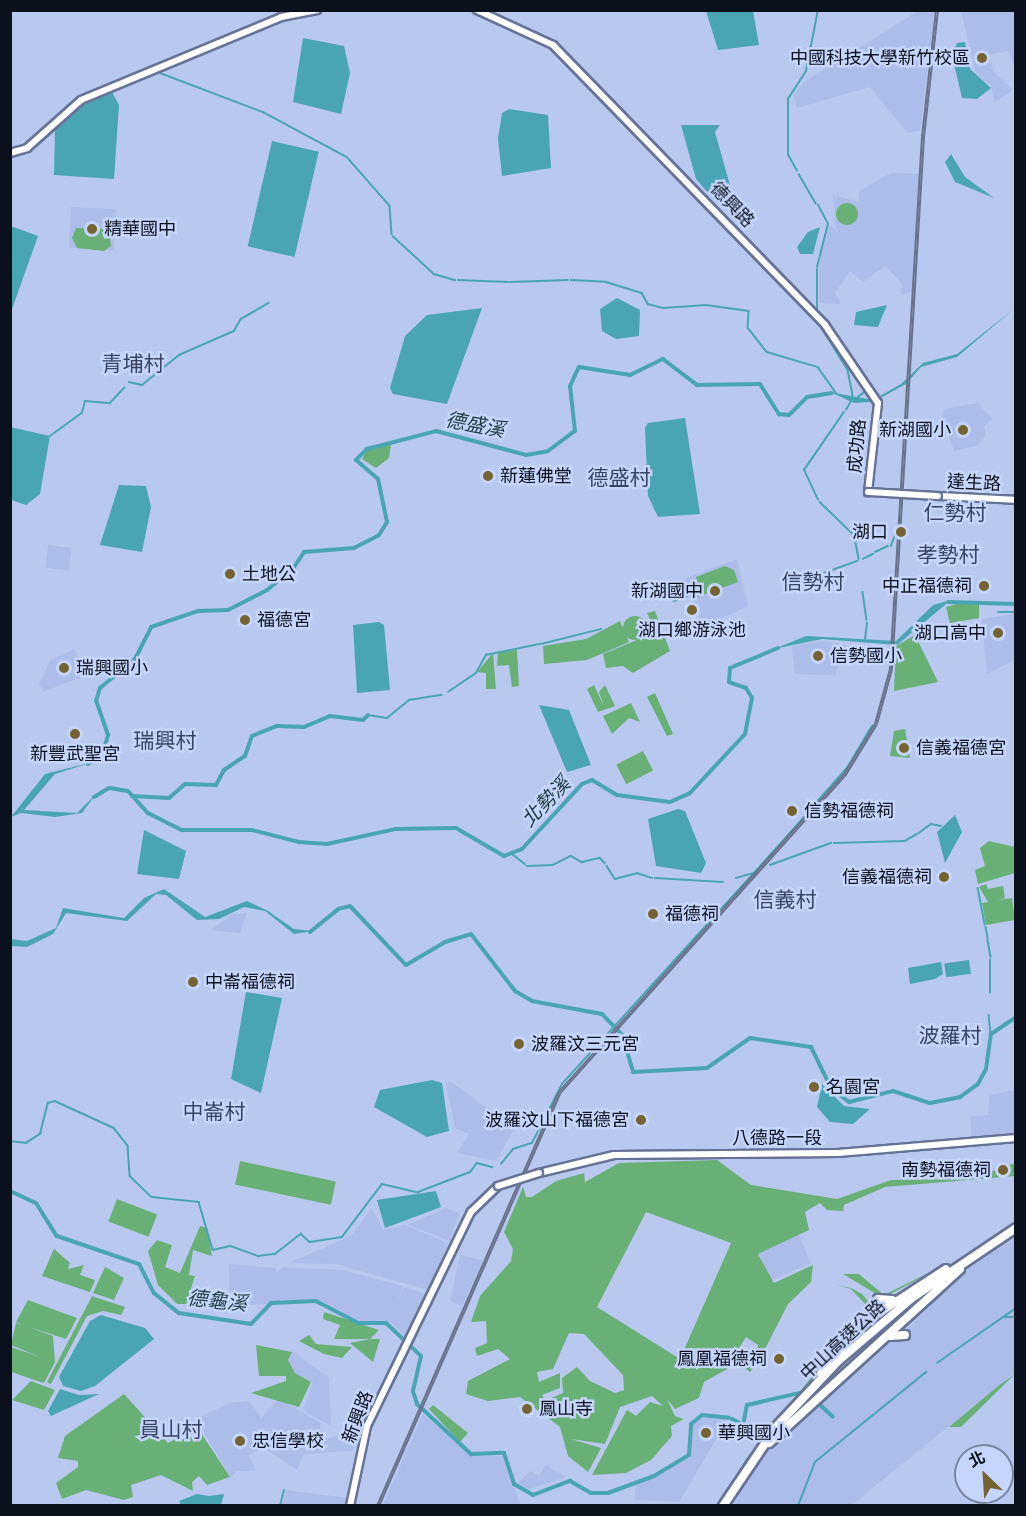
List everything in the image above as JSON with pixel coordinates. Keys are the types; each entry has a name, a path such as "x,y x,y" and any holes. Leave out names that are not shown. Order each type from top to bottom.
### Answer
{"highway":[{"name":"中山高速公路","path":"723,1506 776,1427 867,1336 985,1249 1016,1230"},
{"name":"中山高速公路","path":"728,1506 768,1444 869,1339 985,1249"},
{"path":"776,1427 872,1316 893,1300 985,1249"},
{"path":"768,1444 985,1249"},
{"path":"872,1316 877,1300 893,1300"},
{"path":"889,1336 905,1334 905,1322"}],"main road":[{"path":"10,153 27,148 81,100 281,17 317,10"},
{"name":"德興路","path":"477,10 553,45 815,314 876,401"},
{"path":"529,33 536,27"},
{"name":"成功路","path":"868,492 876,401"},
{"name":"達生路","path":"868,492 1016,499"},
{"name":"八德路一段","path":"460,1237 484,1199 499,1187 540,1174 614,1158 838,1156 1016,1140"},
{"name":"新興路","path":"350,1506 368,1432 460,1237"}],"shaded area":[{"path":"706,11 753,11 759,45 718,50"},
{"path":"918,11 935,11 920,131 907,133 870,87 797,108 793,94 807,80"},
{"name":"中國科技大學新竹校區","path":"961,11 1015,11 1015,68 1008,51 989,55 994,72 1013,90 995,102 991,86 976,73"},
{"path":"303,38 344,46 350,73 341,114 293,102"},
{"path":"965,42 970,69 991,88 977,99 962,98 952,55 957,43"},
{"path":"112,92 119,105 114,179 54,175 55,128 84,103"},
{"path":"509,109 548,115 551,168 502,176 498,139 502,113"},
{"path":"681,125 720,125 715,132 733,196 717,203 696,179"},
{"path":"272,141 319,152 294,257 248,246"},
{"path":"951,154 965,177 994,198 955,182 945,162"},
{"path":"891,173 919,174 913,291 901,295 902,283 885,266 863,282 850,271 835,293 841,304 819,303 819,258 830,225 836,230 833,195 859,202 859,191"},
{"path":"843,203 851,203 858,210 858,218 851,225 843,225 836,218 836,210"},
{"name":"精華國中","path":"71,207 116,209 114,250 69,248"},
{"path":"11,226 38,236 11,312"},
{"path":"820,227 813,254 800,254 797,247 808,232"},
{"path":"76,228 109,229 111,246 104,251 77,248 72,238"},
{"path":"617,298 640,310 639,336 616,339 602,331 600,309"},
{"path":"887,305 878,327 854,325 856,312"},
{"path":"482,308 447,404 393,394 390,388 405,336 427,315"},
{"path":"1015,308 957,357 921,367 906,384 873,402 854,403 830,392 873,400 901,384 923,363 957,354"},
{"name":"新湖國小","path":"977,403 993,419 984,426 986,435 978,445 954,451 948,433 942,434 943,409"},
{"path":"685,418 700,514 658,517 648,496 645,428 648,423"},
{"path":"10,427 50,436 40,494 26,505 11,500"},
{"path":"391,445 389,458 376,468 362,459 367,450"},
{"path":"119,485 146,486 151,507 142,552 100,545"},
{"path":"48,545 72,548 69,571 45,568"},
{"name":"新湖國中","path":"737,559 748,606 704,627 682,580"},
{"path":"725,566 734,570 738,582 695,598 690,596 700,593 696,577"},
{"path":"951,600 897,645 822,639 774,649 806,636 896,641 933,605"},
{"path":"961,603 979,603 979,618 950,623 946,607"},
{"path":"655,611 670,651 633,673 623,666 606,668 603,654 656,632 647,613"},
{"name":"湖口高中","path":"1015,614 1015,660 987,674 982,619"},
{"path":"635,616 640,617 646,623 646,633 640,639 635,640 630,639 624,633 623,628 624,623 630,617"},
{"path":"620,621 629,642 587,660 544,664 543,646 586,639"},
{"path":"379,622 384,625 390,690 357,693 353,625"},
{"path":"915,635 938,682 894,691 896,646"},
{"name":"信勢國小","path":"825,641 847,645 835,675 795,674 792,646"},
{"name":"瑞興國小","path":"75,649 84,676 43,692 39,683 51,660"},
{"path":"517,650 519,686 512,687 509,665 497,666 498,652"},
{"path":"493,653 496,689 486,689 486,673 477,672"},
{"path":"594,685 604,706 599,692 605,685 615,706 598,712 587,689"},
{"path":"655,693 673,734 667,736 647,697"},
{"path":"631,703 640,722 629,718 612,734 603,716"},
{"path":"539,705 569,710 591,765 567,772"},
{"path":"905,729 910,758 890,756 894,731"},
{"path":"643,751 653,771 626,784 616,765"},
{"path":"93,762 55,774 24,810 77,813 96,794 82,813 55,817 21,813 11,817 45,774"},
{"path":"678,809 685,811 706,863 701,873 656,866 648,819"},
{"path":"955,815 962,832 945,863 937,832"},
{"path":"144,830 186,851 179,879 137,874"},
{"path":"989,841 1015,847 1015,873 978,884 975,870 985,866 980,848"},
{"path":"986,884 988,889 1003,886 1005,898 998,900 1012,898 1015,920 986,925 982,903 988,902 979,887"},
{"path":"164,889 205,917 247,901 268,911 294,929 313,931 294,934 265,911 244,907 219,919 197,920 166,895 156,894 127,921 66,913 53,934 27,947 11,946 11,939 27,941 56,928 63,908 124,918 144,898"},
{"path":"247,913 240,933 211,930 233,914"},
{"path":"969,960 971,974 946,977 944,963"},
{"path":"941,962 943,974 935,979 910,984 908,968"},
{"path":"246,992 282,998 261,1093 231,1079"},
{"path":"432,1080 442,1083 449,1131 427,1137 374,1107 380,1090"},
{"path":"451,1082 497,1115 520,1119 496,1161 457,1153 469,1134 455,1128 446,1083"},
{"path":"822,1084 844,1106 870,1109 853,1124 830,1122 817,1107"},
{"path":"1015,1090 1015,1135 972,1139 970,1116 988,1115 989,1095"},
{"path":"717,1160 751,1185 837,1199 891,1180 971,1179 1015,1163 1015,1176 885,1187 844,1205 843,1211 827,1210 820,1203 805,1212 809,1230 758,1254 774,1283 813,1265 811,1282 788,1304 760,1359 750,1372 740,1365 756,1356 758,1345 746,1337 738,1350 745,1359 704,1382 699,1398 675,1409 667,1399 675,1416 684,1419 671,1426 672,1436 651,1460 626,1473 592,1475 627,1410 636,1416 650,1402 663,1406 652,1396 620,1407 605,1444 571,1439 601,1448 588,1472 568,1456 560,1427 520,1397 488,1401 466,1394 468,1381 510,1359 498,1349 477,1356 475,1348 487,1343 486,1321 471,1322 480,1296 511,1261 513,1249 504,1232 523,1187 526,1197 532,1197 556,1181 584,1173 585,1182 619,1163","holes":["646,1212 731,1243 680,1359 597,1307","569,1333 584,1334 623,1375 624,1390 615,1393 590,1381 577,1367 562,1378 563,1393 545,1401 542,1395 560,1388 560,1373 539,1382 537,1372 553,1369"]},
{"path":"240,1161 336,1181 331,1205 235,1184"},
{"path":"436,1191 441,1207 385,1228 377,1200"},
{"path":"117,1199 157,1214 149,1237 108,1221"},
{"path":"372,1208 383,1230 405,1225 448,1243 428,1290 336,1264 289,1263 352,1235"},
{"path":"446,1208 459,1213 450,1241 408,1225"},
{"path":"200,1226 207,1228 212,1256 193,1250 189,1275 195,1276 186,1304 177,1304 158,1285 148,1251 157,1240 172,1245 165,1267 180,1273"},
{"path":"799,1235 811,1264 770,1280 758,1251"},
{"path":"1015,1238 1015,1372 852,1505 732,1506 771,1445 824,1392 911,1326 956,1277"},
{"path":"54,1249 70,1263 68,1269 84,1265 80,1275 95,1280 90,1292 42,1276"},
{"path":"460,1255 483,1260 462,1306 450,1301"},
{"path":"954,1260 883,1298 843,1274 859,1274 884,1295"},
{"path":"229,1264 276,1268 276,1273 282,1267 342,1270 403,1286 397,1304 404,1287 426,1294 407,1338 391,1322 359,1322 322,1301 229,1306"},
{"path":"105,1267 124,1278 114,1300 93,1293"},
{"path":"837,1285 851,1288 862,1294 874,1308 768,1432 716,1506 748,1456 868,1307 851,1289"},
{"path":"92,1296 125,1307 121,1315 103,1311 87,1316 51,1384 47,1382"},
{"path":"28,1300 77,1318 66,1339 29,1327 53,1336 55,1362 44,1383 11,1372 11,1347 40,1357 11,1345 16,1323 24,1325 16,1322"},
{"path":"324,1312 379,1330 370,1339 334,1339 340,1325 323,1319"},
{"path":"101,1315 145,1328 154,1339 95,1386 81,1391 63,1386 59,1377 90,1321"},
{"path":"309,1335 316,1344 352,1347 342,1358 324,1354 299,1341"},
{"path":"380,1339 373,1362 350,1343"},
{"path":"256,1345 292,1352 288,1360 295,1373 311,1382 299,1407 251,1393 286,1381 286,1376 259,1376"},
{"path":"293,1351 329,1378 331,1426 303,1410 313,1383 295,1373 288,1360"},
{"path":"1015,1374 961,1427 949,1427 998,1386"},
{"path":"31,1381 55,1390 44,1410 12,1400"},
{"path":"60,1389 79,1395 99,1394 51,1416 48,1411"},
{"path":"124,1394 168,1443 197,1427 230,1477 207,1485 199,1476 192,1482 193,1491 161,1475 131,1485 133,1497 124,1500 86,1490 62,1499 56,1483 78,1467 78,1461 58,1458 65,1436"},
{"path":"279,1399 321,1423 319,1440 343,1435 357,1442 352,1451 304,1454 297,1470 264,1448 248,1455 256,1471 237,1471 231,1478 196,1419 229,1403 249,1401 261,1418"},
{"path":"433,1405 468,1433 460,1442 429,1409"},
{"path":"423,1414 472,1456 504,1456 520,1505 383,1505"},
{"path":"713,1414 727,1421 679,1502 635,1500 636,1484 691,1456 692,1423"},
{"path":"546,1465 566,1477 524,1491 518,1483 530,1471 539,1476"},
{"path":"286,1490 348,1498 346,1505 282,1505"},
{"path":"197,1494 209,1496 224,1494 221,1505 181,1505 179,1501"}],"waterway":[{"path":"797,171 788,155 788,99 806,71 818,10"},
{"path":"112,83 154,67"},
{"path":"155,71 263,112 347,157 390,206 392,234"},
{"path":"92,91 109,84"},
{"path":"79,98 89,92"},
{"path":"799,174 816,203"},
{"path":"817,267 828,224 818,205"},
{"path":"393,236 434,274 455,280"},
{"path":"817,269 817,313"},
{"path":"458,280 508,282"},
{"path":"510,282 568,280"},
{"path":"571,280 606,282 642,293 648,304 663,308 706,305 749,311 748,328"},
{"path":"129,382 142,385 179,355 234,331 241,319 269,303"},
{"path":"814,318 820,325"},
{"path":"822,328 848,370 853,396"},
{"path":"749,329 767,352 818,367 836,393"},
{"name":"德盛溪","path":"88,764 102,755 108,735 96,701 100,688 135,659 151,627 198,611 228,610 267,590 292,570 304,552 354,548 379,535 387,522 378,479 356,460 367,449 436,431 526,455 548,451 575,431 570,386 579,367 630,375 663,359 697,385 760,384 779,414 789,415 807,397 832,393"},
{"path":"50,436 82,413 85,401 110,403 124,388"},
{"path":"855,399 866,391"},
{"path":"846,410 851,401"},
{"path":"818,500 804,470 844,412"},
{"path":"820,502 854,535"},
{"path":"891,546 896,532"},
{"path":"855,538 859,559"},
{"path":"875,552 888,546"},
{"path":"863,559 873,554"},
{"path":"802,581 857,561"},
{"path":"805,572 811,577"},
{"path":"863,592 867,620"},
{"path":"674,601 687,596"},
{"name":"北勢溪","path":"948,602 1016,604"},
{"path":"998,612 1016,612"},
{"path":"865,639 867,623"},
{"path":"541,644 601,629"},
{"path":"448,692 476,673 486,655 539,644"},
{"name":"北勢溪","path":"94,797 109,788 128,791 148,813 182,830 252,830 299,842 327,844 396,829 456,828 504,856 522,849 582,784 592,780 617,795 670,802 690,793 745,734 752,698 746,688 729,682 730,668 778,648"},
{"path":"368,715 387,718 409,700 442,695"},
{"path":"132,796 169,798 185,784 216,785 224,770 245,756 252,736 277,726 304,727 330,716 363,720 368,715"},
{"path":"806,814 847,768 872,726"},
{"path":"736,878 754,873 804,817"},
{"path":"919,833 931,824 941,826"},
{"path":"834,843 905,841 917,834"},
{"path":"770,865 831,843"},
{"path":"511,853 525,864"},
{"path":"527,866 553,865 571,856 582,862 600,858 605,863"},
{"path":"607,866 615,879 637,873 652,878"},
{"path":"501,1164 513,1149 532,1143 562,1084 754,873"},
{"path":"655,878 723,882"},
{"path":"978,888 985,924"},
{"path":"310,932 338,909 350,906 406,965 445,942 471,934 515,991 532,1001 602,1014 622,1035 633,1072 707,1068 750,1038 811,1047 831,1088 849,1102 893,1091 930,1103 960,1097 978,1084 986,1069 991,1034 1016,1017"},
{"path":"986,927 988,938"},
{"path":"988,940 991,957"},
{"path":"990,960 990,993"},
{"path":"989,1015 991,1034"},
{"path":"10,1141 26,1143 40,1134 48,1103 55,1101 114,1128 128,1146 130,1176 152,1197 199,1202 213,1250 231,1246 258,1256 275,1254 301,1234 310,1242 342,1237 382,1184 418,1192 470,1172 477,1163 492,1167"},
{"name":"德龜溪","path":"10,1191 36,1203 57,1236 139,1264 154,1293 179,1313 251,1324 271,1303 316,1301 358,1323 386,1323 421,1356 413,1391 417,1404 471,1454 504,1453 514,1484 533,1495 570,1481 591,1493 608,1493 654,1476 689,1455 691,1424 702,1415 729,1418"},
{"path":"937,1363 1016,1308"},
{"path":"1005,1317 1016,1317"},
{"path":"798,1506 815,1462 926,1372"},
{"name":"德龜溪","path":"732,1419 743,1425 747,1405 799,1393"},
{"path":"816,1401 833,1417"},
{"path":"280,1506 284,1490"}],"railway":[{"path":"378,1506 560,1092 844,776 876,724 891,669 923,137 937,10"}],"place":[{"name":"中國科技大學新竹校區","path":"982,58"},
{"name":"精華國中","path":"92,229"},
{"name":"新湖國小","path":"963,430"},
{"name":"新蓮佛堂","path":"488,476"},
{"name":"湖口","path":"901,532"},
{"name":"土地公","path":"230,574"},
{"name":"中正福德祠","path":"984,586"},
{"name":"新湖國中","path":"715,591"},
{"name":"湖口鄉游泳池","path":"692,610"},
{"name":"福德宮","path":"245,620"},
{"name":"湖口高中","path":"998,633"},
{"name":"信勢國小","path":"818,656"},
{"name":"瑞興國小","path":"64,668"},
{"name":"新豐武聖宮","path":"75,734"},
{"name":"信義福德宮","path":"904,748"},
{"name":"信勢福德祠","path":"792,811"},
{"name":"信義福德祠","path":"944,877"},
{"name":"福德祠","path":"653,914"},
{"name":"中崙福德祠","path":"193,982"},
{"name":"波羅汶三元宮","path":"519,1044"},
{"name":"名園宮","path":"814,1087"},
{"name":"波羅汶山下福德宮","path":"641,1120"},
{"name":"南勢福德祠","path":"1003,1170"},
{"name":"鳳凰福德祠","path":"779,1359"},
{"name":"鳳山寺","path":"527,1409"},
{"name":"華興國小","path":"706,1433"},
{"name":"忠信學校","path":"240,1441"}],"district":[{"name":"青埔村","path":"133,364"},
{"name":"德盛村","path":"619,478"},
{"name":"仁勢村","path":"955,513"},
{"name":"孝勢村","path":"948,555"},
{"name":"信勢村","path":"813,582"},
{"name":"瑞興村","path":"165,741"},
{"name":"信義村","path":"785,900"},
{"name":"波羅村","path":"950,1036"},
{"name":"中崙村","path":"214,1112"},
{"name":"員山村","path":"171,1430"}]}
